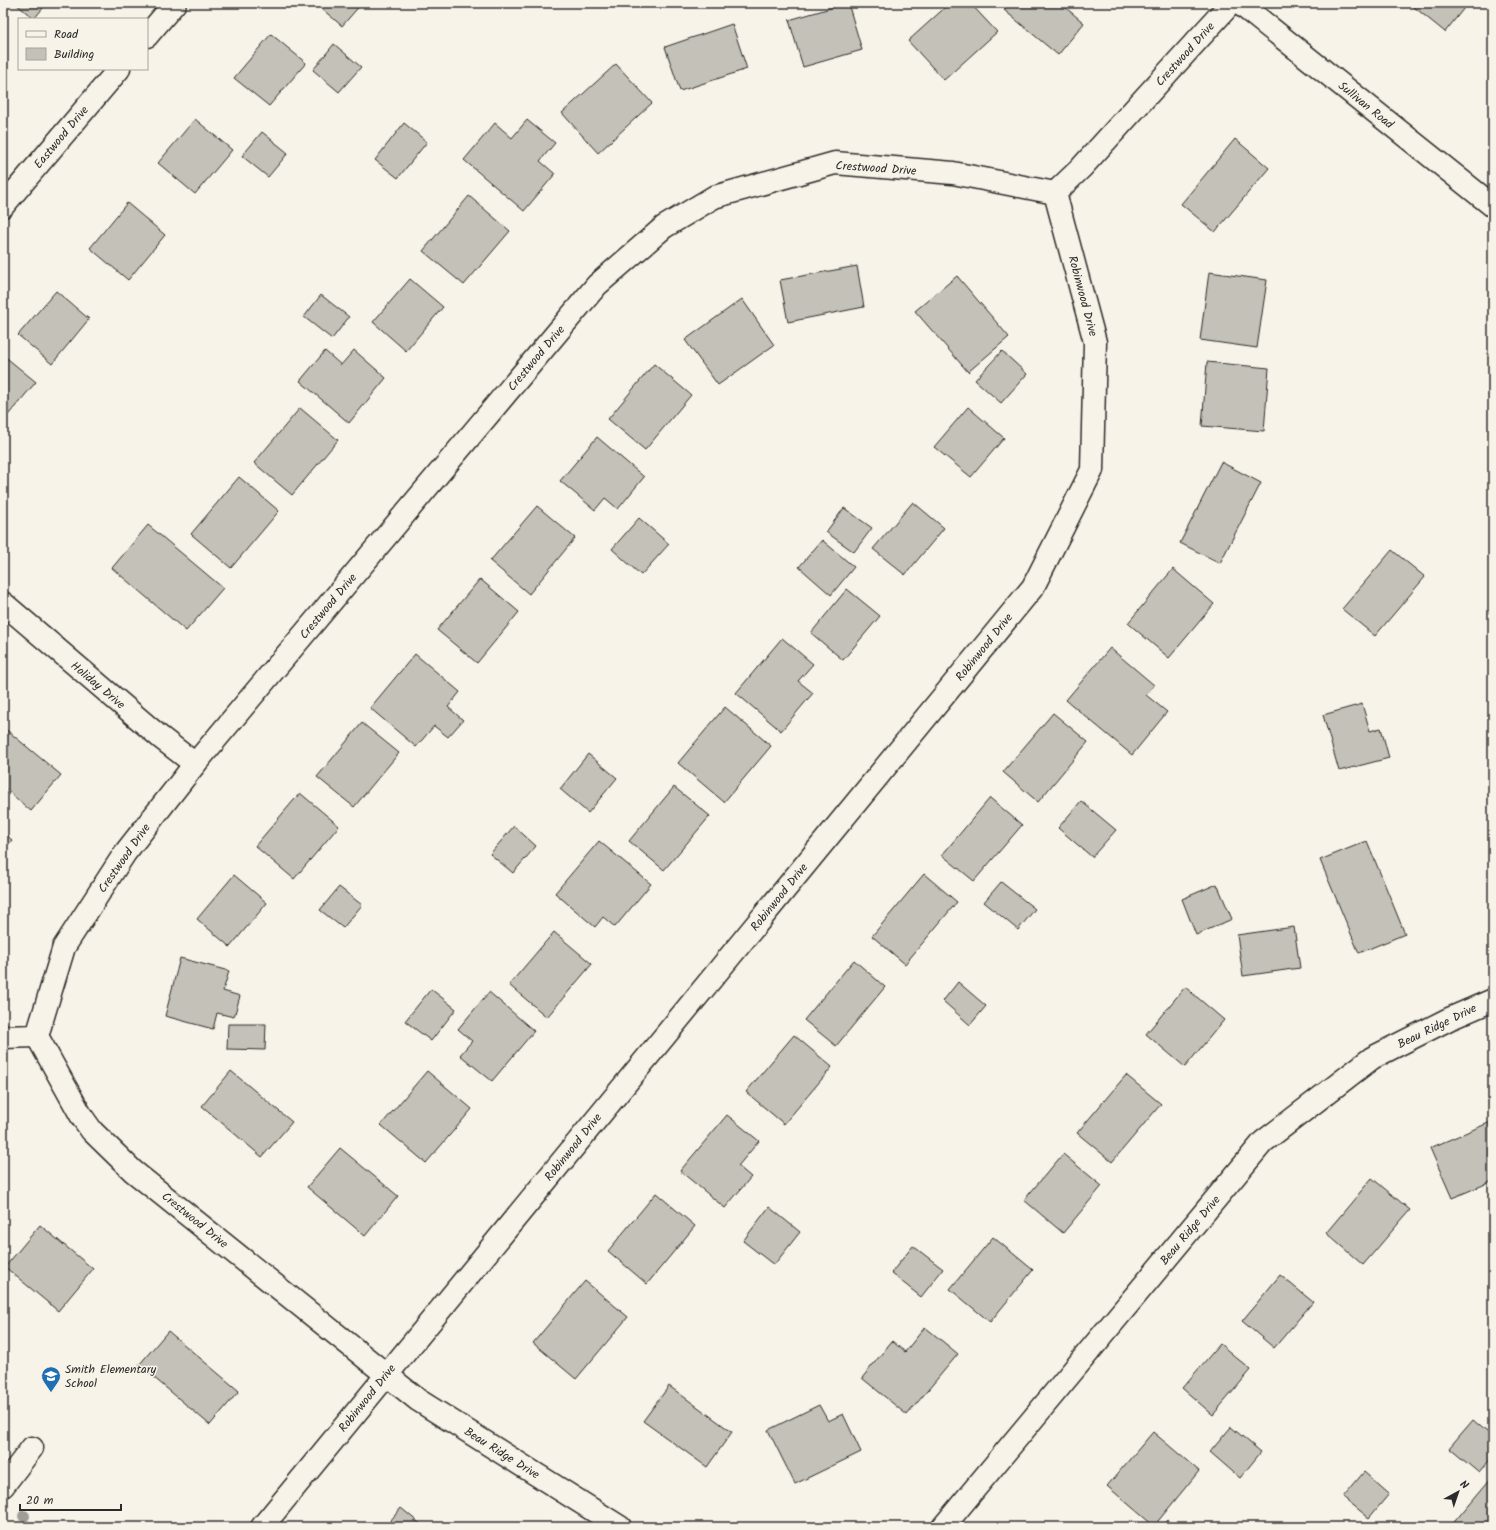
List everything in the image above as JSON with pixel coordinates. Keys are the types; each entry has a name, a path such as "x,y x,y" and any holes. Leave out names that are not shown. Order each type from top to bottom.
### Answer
{"street":[{"path":"148,35 175,3"},
{"name":"Crestwood Drive","path":"388,1374 133,1171 92,1130 82,1117 37,1036 64,948 125,853 195,764 597,285 664,226 714,196 835,163 953,173 1055,193 1081,168 1231,3"},
{"name":"Sullivan Road","path":"1239,3 1493,206"},
{"name":"Eastwood Drive","path":"3,206 118,70"},
{"name":"Robinwood Drive","path":"262,1527 1033,588 1092,470 1095,342 1055,193"},
{"name":"Holiday Drive","path":"3,603 160,737 195,764"},
{"name":"Beau Ridge Drive","path":"942,1527 1263,1142 1372,1058 1449,1019 1493,1000"},
{"path":"3,1037 37,1036"},
{"name":"Beau Ridge Drive","path":"388,1374 418,1400 620,1527"},
{"path":"3,1486 32,1448"}],"building":[{"path":"15,3 47,3 35,18 33,18"},
{"path":"315,3 362,3 342,26"},
{"path":"848,3 862,50 803,67 789,20"},
{"path":"950,3 970,3 997,32 944,80 908,41"},
{"path":"1010,3 1060,3 1084,23 1058,55 1004,10"},
{"path":"1409,3 1468,3 1445,32"},
{"path":"732,24 747,69 680,91 665,47"},
{"path":"271,34 306,63 269,106 234,78"},
{"path":"334,44 361,67 339,92 313,70"},
{"path":"616,64 652,103 598,153 562,113"},
{"path":"195,119 232,150 195,194 158,163"},
{"path":"527,120 555,143 540,161 555,174 524,211 464,160 495,123 512,138"},
{"path":"404,123 427,142 398,178 375,160"},
{"path":"262,132 288,153 268,177 242,156"},
{"path":"1235,139 1269,168 1215,232 1181,204"},
{"path":"469,196 510,231 464,285 423,251"},
{"path":"127,203 165,235 128,280 90,248"},
{"path":"857,266 864,307 788,322 780,280"},
{"path":"1209,272 1267,280 1257,348 1200,340"},
{"path":"957,276 1009,337 968,372 915,311"},
{"path":"410,279 443,307 406,351 373,322"},
{"path":"56,291 89,319 52,364 18,335"},
{"path":"321,295 349,317 332,339 304,317"},
{"path":"742,299 774,345 718,385 685,340"},
{"path":"354,350 386,378 349,423 300,381 325,351 341,365"},
{"path":"1002,351 1027,374 1001,403 975,380"},
{"path":"3,355 36,382 3,421"},
{"path":"1207,362 1269,368 1264,431 1202,426"},
{"path":"654,364 691,395 645,450 608,419"},
{"path":"968,407 1004,438 971,477 934,447"},
{"path":"300,408 338,440 292,495 254,463"},
{"path":"597,437 644,477 618,509 605,498 595,510 560,481"},
{"path":"1221,462 1261,483 1220,563 1180,543"},
{"path":"239,477 279,511 231,568 191,534"},
{"path":"913,502 944,528 905,575 873,549"},
{"path":"537,506 575,538 529,594 490,561"},
{"path":"844,508 872,528 854,552 826,532"},
{"path":"639,518 669,544 641,575 612,549"},
{"path":"148,525 223,588 186,631 112,568"},
{"path":"822,540 854,567 831,595 799,567"},
{"path":"1392,550 1425,577 1375,636 1342,609"},
{"path":"1173,569 1214,604 1169,658 1128,623"},
{"path":"480,579 519,612 477,663 437,630"},
{"path":"847,589 880,616 843,660 811,633"},
{"path":"782,638 813,664 798,681 813,693 781,731 736,693"},
{"path":"1110,648 1154,685 1146,695 1167,712 1132,755 1066,700"},
{"path":"415,654 460,692 448,707 463,720 448,737 434,726 416,747 370,708"},
{"path":"1362,704 1370,731 1381,728 1389,758 1339,771 1323,715"},
{"path":"725,707 771,746 724,802 678,763"},
{"path":"1053,713 1088,742 1038,802 1003,772"},
{"path":"362,723 399,753 354,807 317,777"},
{"path":"3,727 61,775 31,811 3,787"},
{"path":"588,754 617,778 588,813 560,789"},
{"path":"674,787 710,816 664,870 629,841"},
{"path":"300,793 339,826 294,879 255,846"},
{"path":"990,798 1022,825 974,881 942,855"},
{"path":"1081,801 1116,830 1092,857 1058,828"},
{"path":"514,826 536,846 513,873 490,854"},
{"path":"3,832 12,840 3,851"},
{"path":"599,841 651,884 615,927 603,917 595,927 555,893"},
{"path":"1367,841 1405,934 1359,953 1320,860"},
{"path":"924,874 957,902 905,964 872,936"},
{"path":"234,875 267,903 230,947 197,919"},
{"path":"1001,882 1035,909 1018,930 984,902"},
{"path":"1217,884 1232,919 1196,935 1182,899"},
{"path":"339,887 362,905 343,928 320,910"},
{"path":"1294,927 1300,968 1243,976 1237,935"},
{"path":"554,932 592,964 547,1017 509,985"},
{"path":"180,958 229,971 223,991 240,996 234,1017 217,1013 213,1029 165,1016"},
{"path":"854,960 885,987 836,1046 804,1020"},
{"path":"958,982 986,1006 970,1025 943,1001"},
{"path":"1185,987 1224,1020 1185,1067 1146,1034"},
{"path":"431,989 456,1009 431,1041 405,1021"},
{"path":"489,992 534,1031 492,1081 460,1055 472,1041 458,1029"},
{"path":"228,1024 266,1024 265,1050 227,1049"},
{"path":"794,1035 832,1067 784,1124 746,1092"},
{"path":"231,1071 292,1122 262,1157 202,1106"},
{"path":"427,1071 472,1109 426,1163 381,1125"},
{"path":"1126,1075 1161,1104 1112,1162 1077,1133"},
{"path":"727,1115 759,1141 738,1166 751,1177 725,1208 680,1171"},
{"path":"1493,1121 1493,1181 1452,1198 1430,1148"},
{"path":"340,1148 398,1196 365,1236 307,1187"},
{"path":"1063,1154 1102,1186 1063,1233 1024,1200"},
{"path":"1372,1178 1410,1210 1363,1265 1326,1233"},
{"path":"656,1193 695,1226 647,1284 608,1251"},
{"path":"769,1207 800,1232 774,1265 743,1241"},
{"path":"40,1225 93,1269 58,1311 5,1267"},
{"path":"993,1237 1033,1270 990,1322 950,1289"},
{"path":"913,1246 943,1269 921,1297 891,1273"},
{"path":"1280,1275 1313,1302 1274,1348 1242,1321"},
{"path":"585,1281 628,1317 576,1379 533,1343"},
{"path":"925,1327 958,1354 907,1415 862,1378 892,1341 905,1352"},
{"path":"168,1331 239,1391 210,1425 139,1365"},
{"path":"1220,1344 1251,1370 1213,1415 1182,1388"},
{"path":"669,1386 732,1432 707,1467 643,1421"},
{"path":"819,1405 828,1421 843,1414 861,1452 795,1484 768,1430"},
{"path":"1473,1420 1493,1437 1493,1456 1479,1473 1449,1448"},
{"path":"1231,1427 1261,1452 1240,1478 1210,1452"},
{"path":"1153,1432 1199,1471 1154,1526 1107,1486"},
{"path":"1364,1472 1389,1494 1369,1518 1343,1497"},
{"path":"1492,1477 1493,1527 1450,1527"},
{"path":"401,1508 424,1527 385,1527"},
{"path":"1167,1520 1176,1527 1162,1527"}],"place":[{"name":"Smith Elementary School","path":"51,1393"}]}
